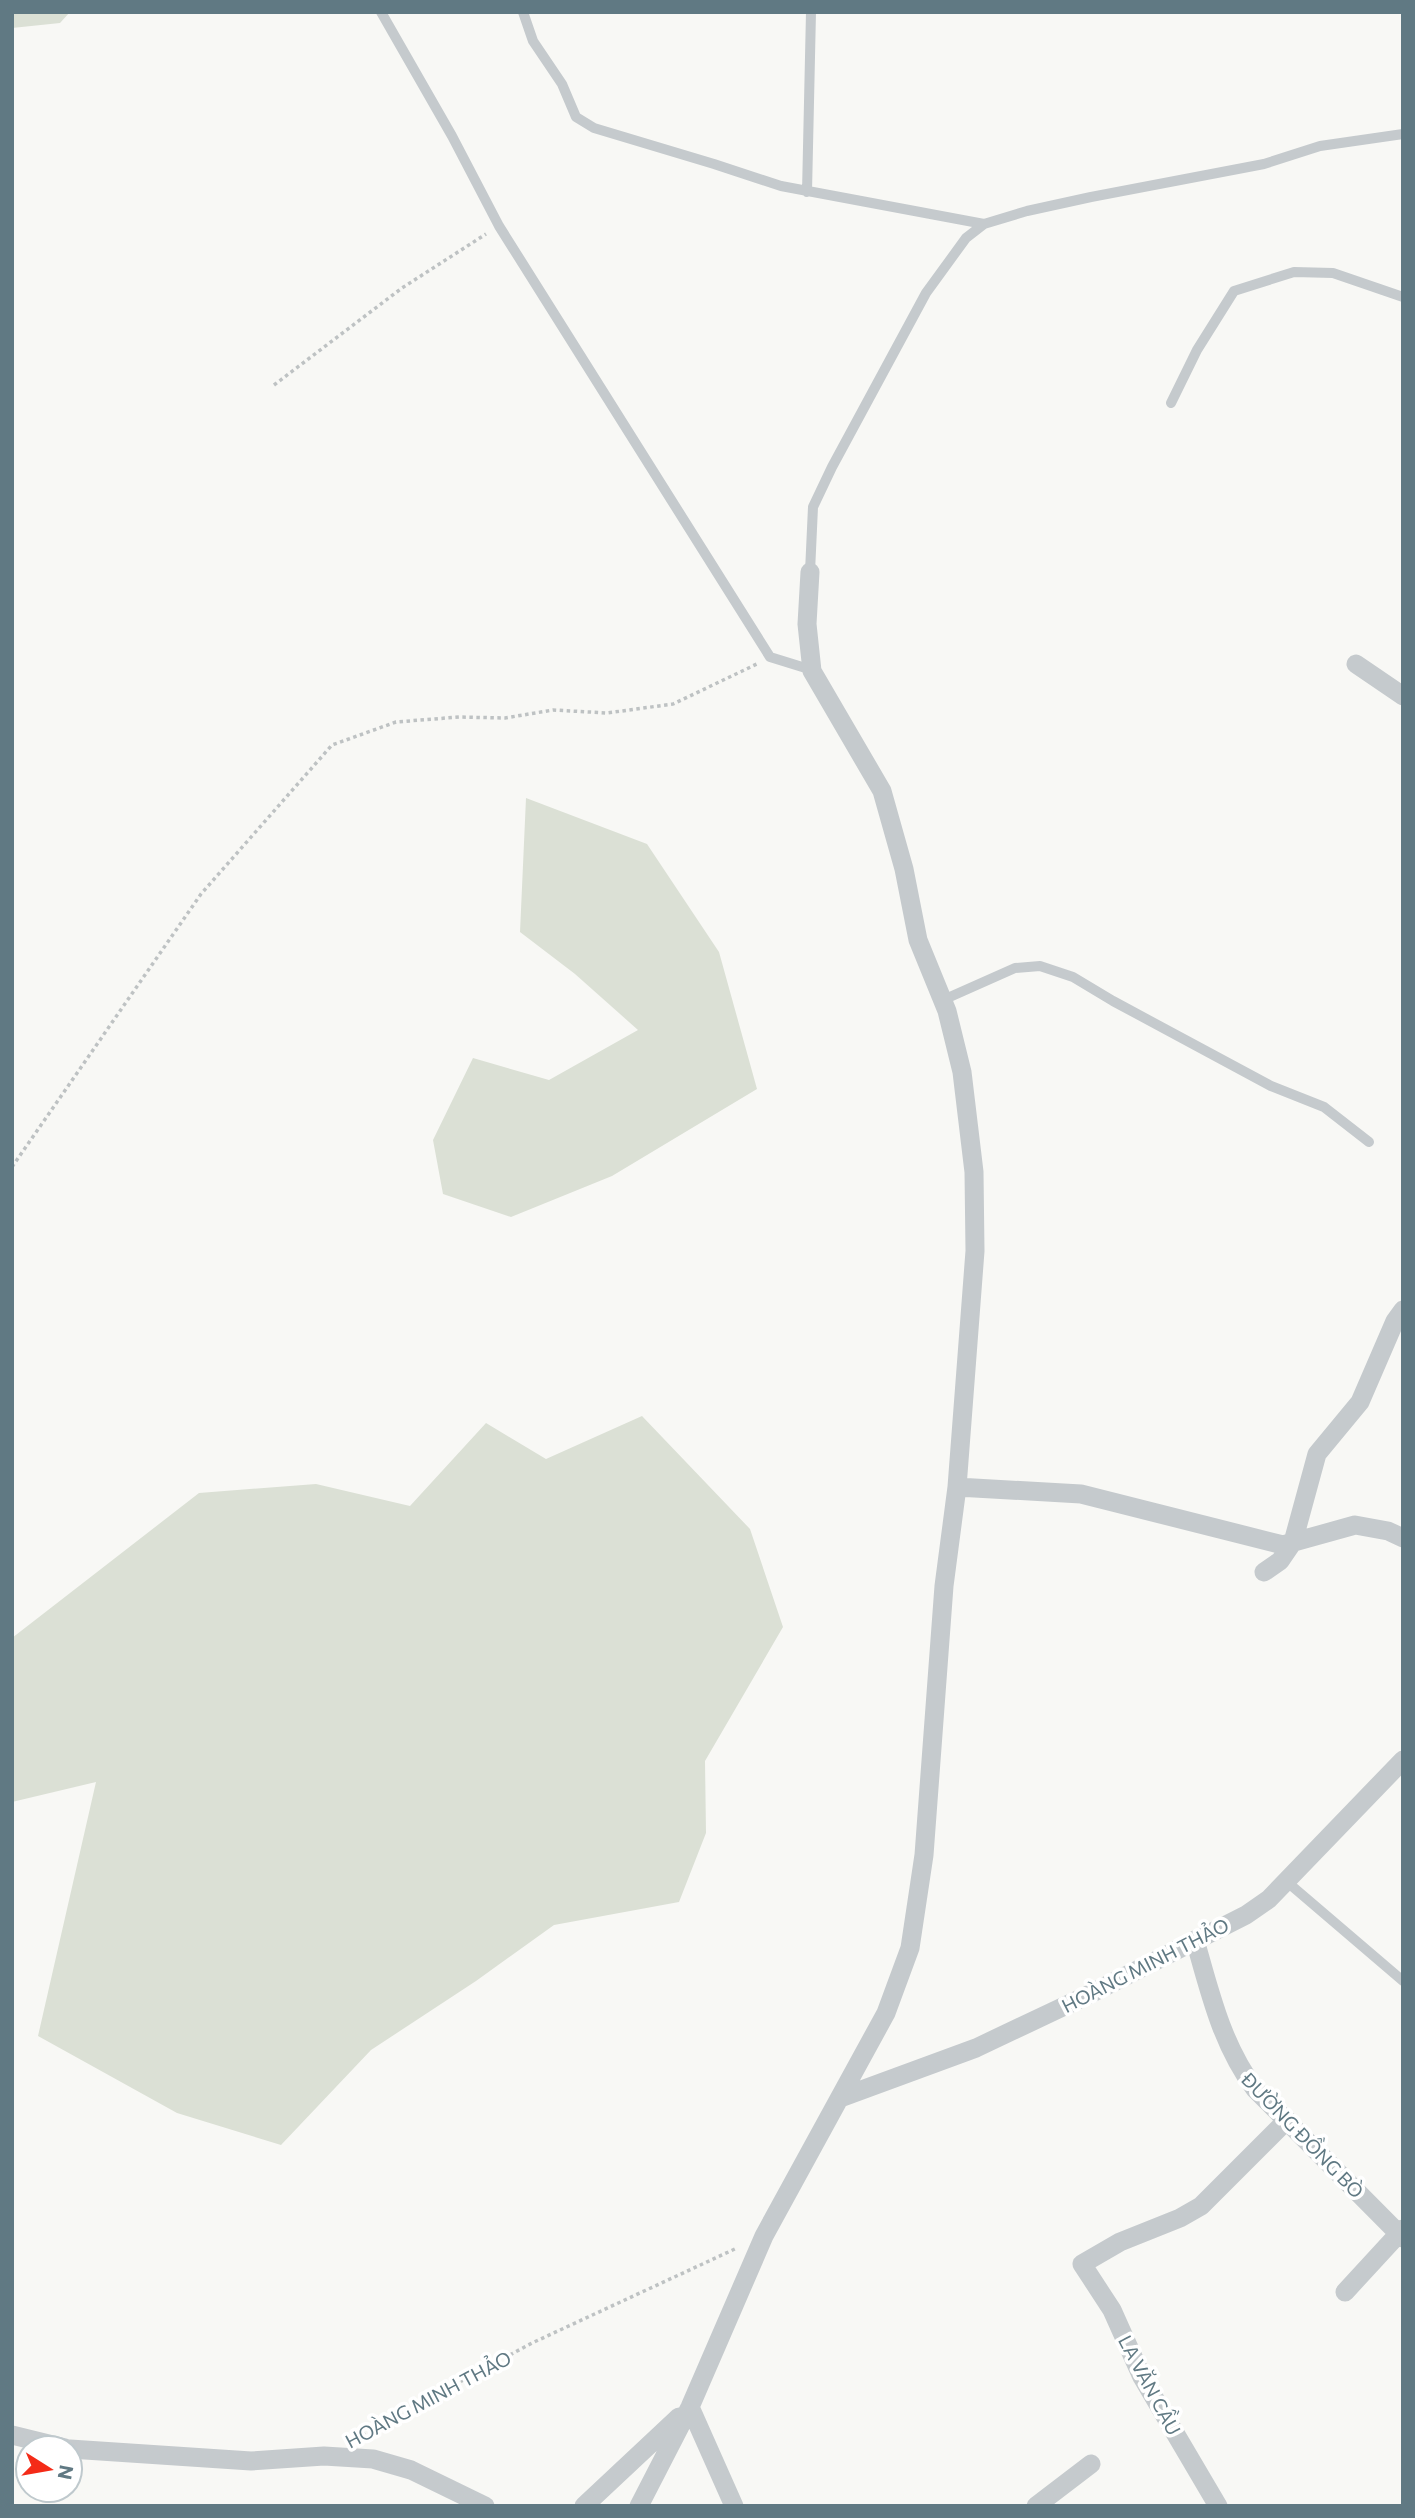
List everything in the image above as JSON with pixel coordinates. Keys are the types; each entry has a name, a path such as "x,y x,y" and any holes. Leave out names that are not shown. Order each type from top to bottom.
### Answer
{"street":[{"path":"639,2506 690,2407 764,2236 886,2013 910,1948 924,1855 944,1586 957,1487 975,1251 974,1172 962,1072 943,1000 918,940 904,869 882,791 813,671 807,624 810,572"},
{"path":"1356,664 1403,696"},
{"path":"1264,1572 1280,1562 1293,1542 1299,1528 1317,1454 1360,1402 1395,1321 1403,1310"},
{"path":"957,1487 1081,1494 1283,1545 1355,1525 1388,1531 1403,1538"},
{"name":"HOÀNG MINH THẢO","path":"840,2098 976,2048 1246,1914 1269,1899 1403,1760"},
{"name":"ĐƯỜNG ĐỒNG BÒ","path":"1195,1940 1225,2037 1239,2067 1255,2089 1401,2233"},
{"name":"LA VĂN CẦU","path":"1218,2506 1142,2377 1112,2310 1082,2264 1120,2242 1180,2218 1200,2206 1286,2120"},
{"path":"1345,2292 1401,2233"},
{"path":"584,2506 690,2407"},
{"path":"690,2407 734,2506"},
{"name":"HOÀNG MINH THẢO","path":"84,2449 251,2461 324,2456"},
{"path":"324,2456 373,2459 411,2470 485,2506"},
{"path":"1035,2506 1091,2464"}],"lane":[{"path":"381,12 452,136 499,226 770,657 813,671"},
{"path":"523,12 533,40 562,84 576,117 594,128 781,187 984,224"},
{"path":"807,192 811,12"},
{"path":"810,572 813,507 832,467 926,293 966,238 984,224 1091,197 1264,164 1320,146 1403,134"},
{"path":"1171,403 1198,350 1234,291 1294,272 1333,273 1403,297"},
{"path":"943,1000 1015,968 1040,966 1073,977 1271,1086 1324,1107 1369,1142"},
{"path":"1286,1881 1403,1981"}],"path":[{"path":"274,386 402,288 499,226"},
{"path":"12,1167 201,894 332,745 396,722 459,717 505,718 553,710 607,713 673,704 770,657"},
{"name":"HOÀNG MINH THẢO","path":"324,2456 532,2343 764,2236"}],"shaded area":[{"path":"12,12 70,12 60,23 12,28"},
{"path":"526,798 647,844 719,952 757,1089 612,1176 511,1217 443,1194 433,1140 473,1058 549,1080 638,1030 575,974 520,932"},
{"path":"642,1416 750,1529 783,1627 705,1761 706,1833 679,1902 554,1925 476,1981 371,2050 281,2145 177,2113 38,2036 96,1782 12,1802 12,1638 199,1493 316,1484 410,1506 486,1423 546,1459"}]}
